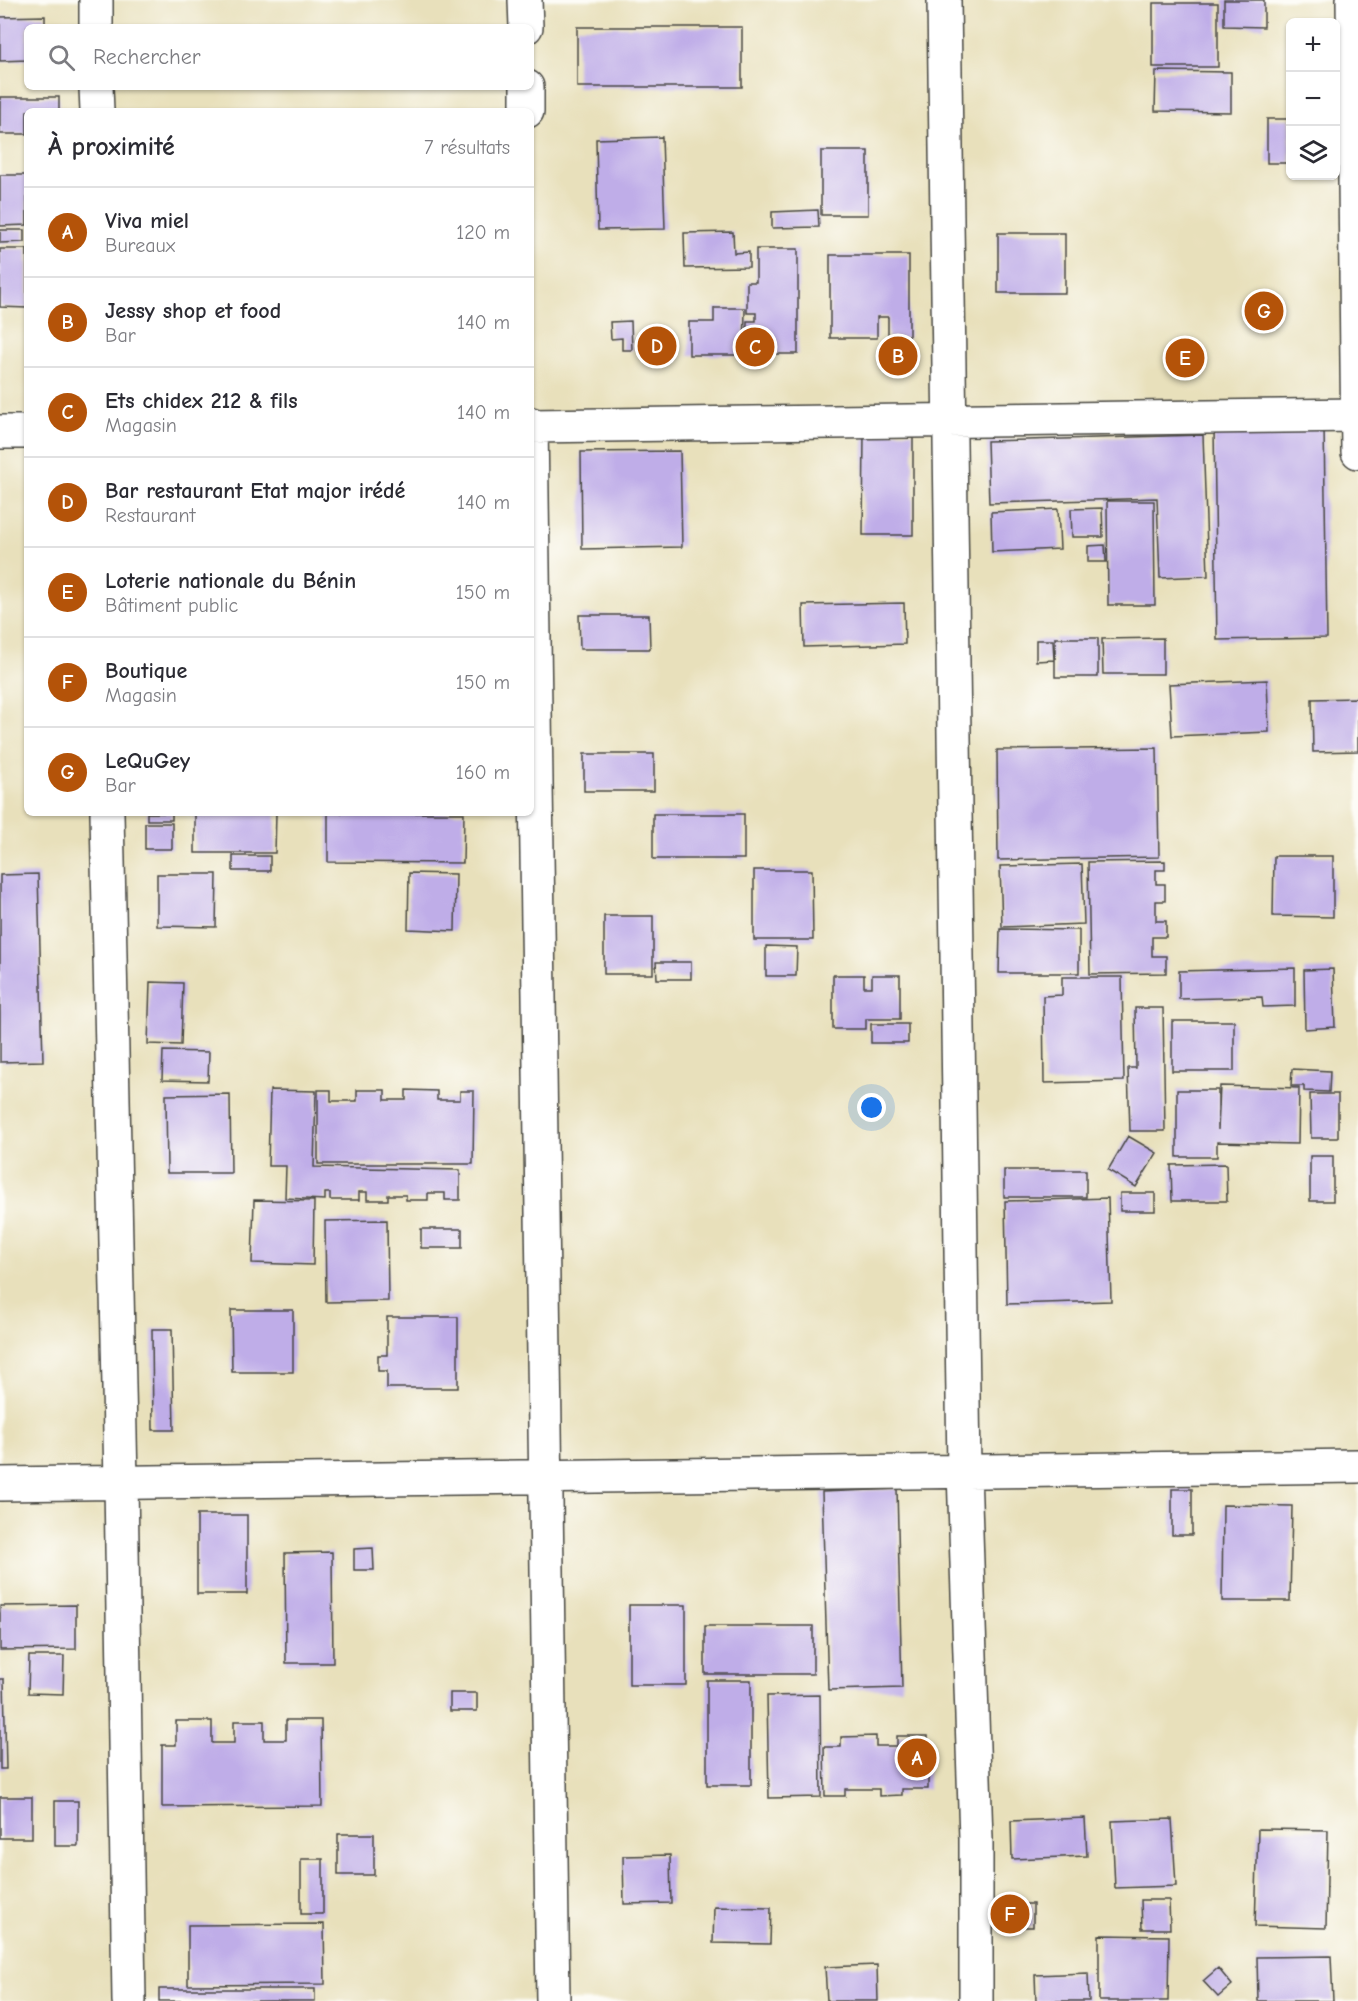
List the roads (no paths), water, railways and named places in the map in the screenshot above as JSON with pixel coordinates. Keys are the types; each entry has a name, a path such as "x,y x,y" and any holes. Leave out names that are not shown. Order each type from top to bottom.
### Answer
{"street":[{"path":"96,0 96,24"},
{"path":"525,0 526,24"},
{"path":"944,0 964,1471 976,1839 976,2001"},
{"path":"1353,0 1358,452"},
{"path":"96,90 97,108"},
{"path":"526,90 527,108"},
{"path":"534,425 1357,416"},
{"path":"0,432 24,432"},
{"path":"534,635 553,2001"},
{"path":"107,816 129,2001"},
{"path":"0,1484 1358,1466"}],"place":[{"name":"LeQuGey","path":"1264,311"},
{"name":"Bar restaurant Etat major irédé","path":"657,346"},
{"name":"Ets chidex 212 & fils","path":"755,347"},
{"name":"Jessy shop et food","path":"898,356"},
{"name":"Loterie nationale du Bénin","path":"1185,358"},
{"name":"Viva miel","path":"917,1758"},
{"name":"Boutique","path":"1010,1914"}]}
